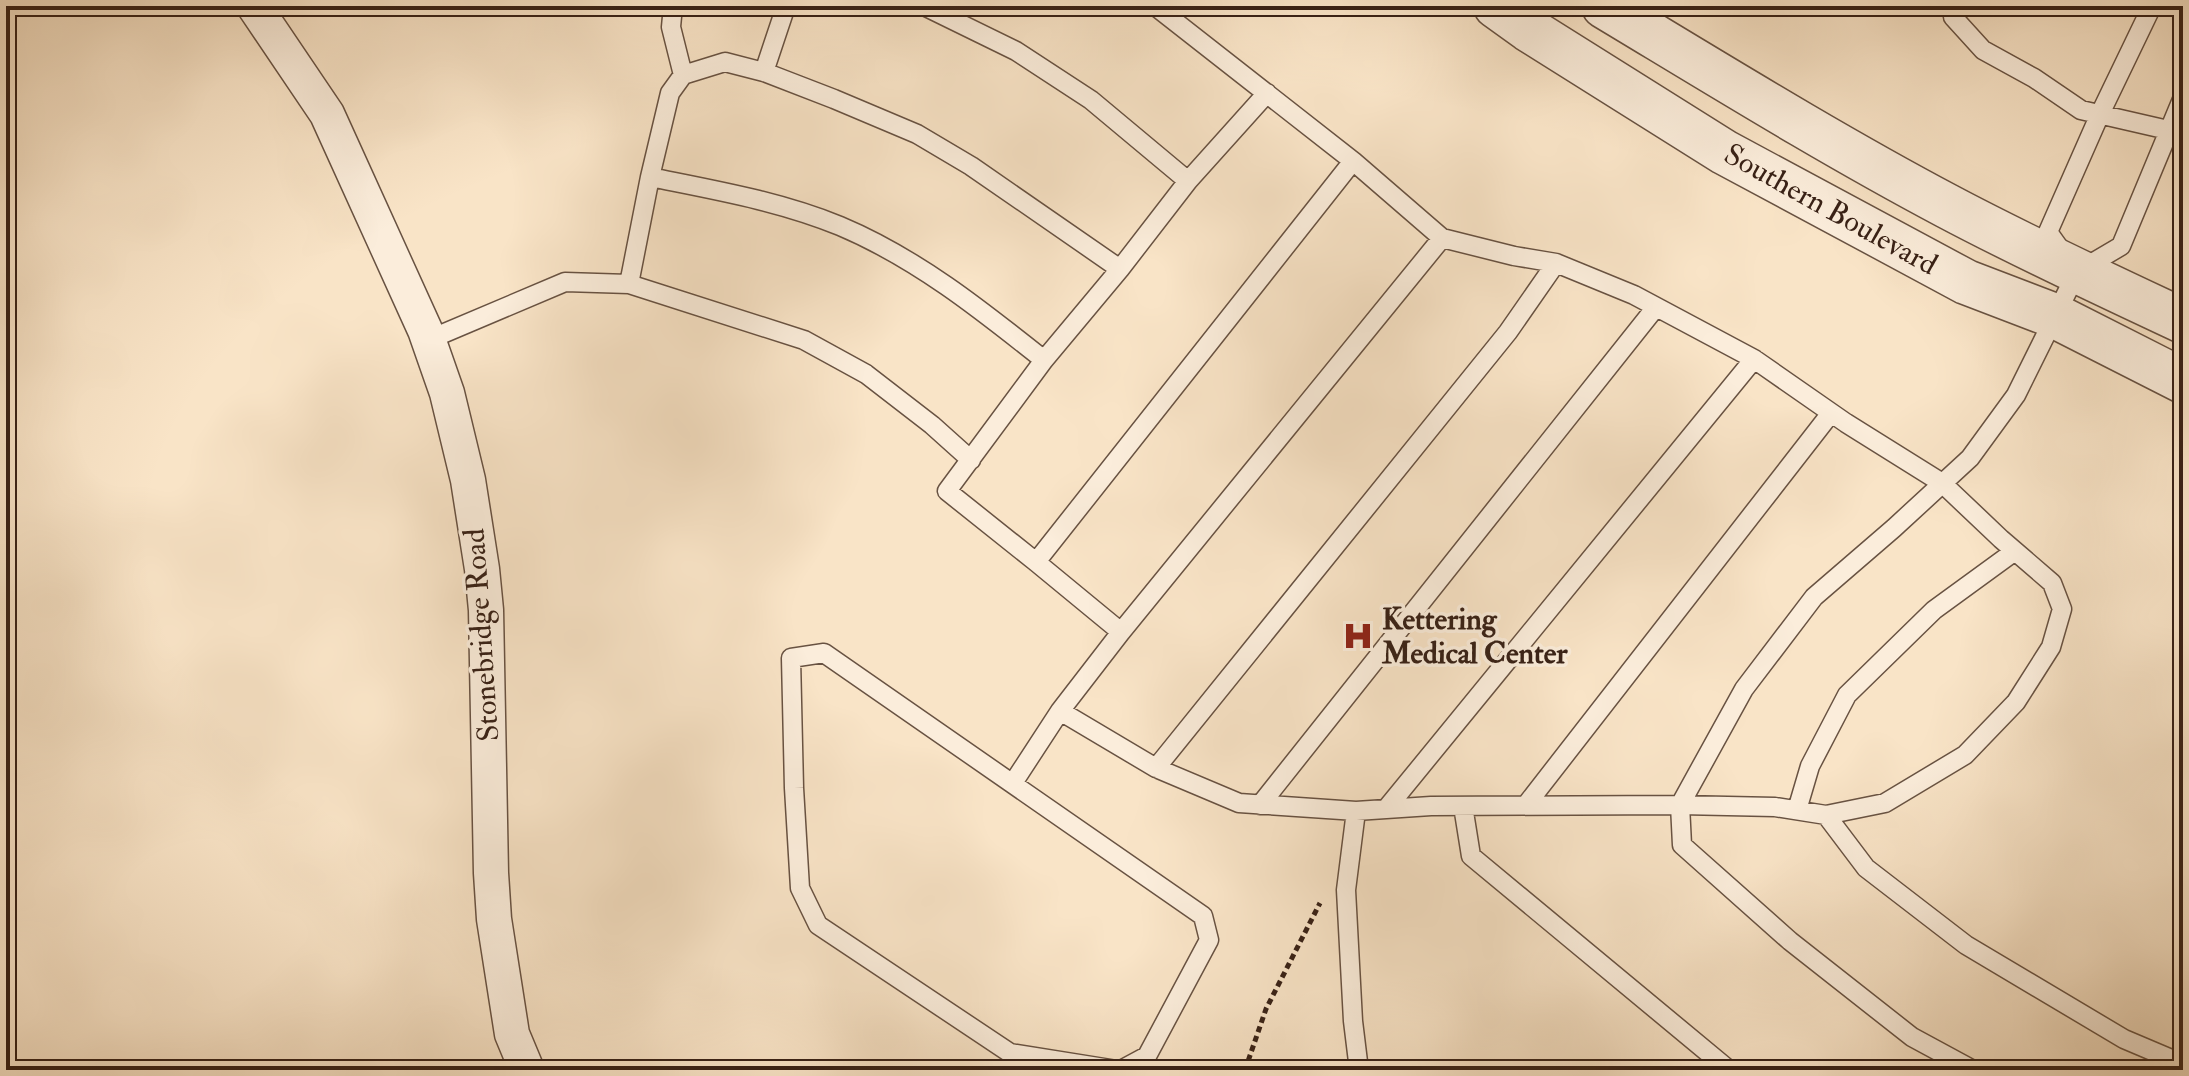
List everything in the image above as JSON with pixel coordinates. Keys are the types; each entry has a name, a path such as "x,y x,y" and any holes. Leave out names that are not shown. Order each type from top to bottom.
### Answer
{"street":[{"name":"Stonebridge Road","path":"254,6 327,114 428,340 447,393 468,480 486,610 494,919 512,1034 527,1070"},
{"name":"Southern Boulevard","path":"1496,6 1724,152 1966,282 2055,316 2183,381"},
{"name":"Southern Boulevard","path":"1604,6 1777,110 1946,206 2183,321"}],"lane":[{"path":"673,6 671,27 683,75"},
{"path":"764,72 786,6"},
{"path":"924,6 1016,51 1091,100 1188,181"},
{"path":"1060,711 1156,768 1239,803 1356,811 1463,806 1680,805 1775,807 1826,815 1885,803 1965,755 2016,702 2051,647 2062,609 2052,583 1942,483 1831,413 1754,359 1634,295 1556,263 1442,238 1353,161 1155,6"},
{"path":"1953,6 1953,17 1983,50 2034,78 2081,110 2176,134"},
{"path":"2077,272 2048,232 2152,6"},
{"path":"629,284 670,93 683,75 725,62 764,72 917,134 971,166 1120,269"},
{"path":"1121,632 947,491 1044,360 1188,181 1267,93"},
{"path":"1973,1070 1912,1037 1790,941 1682,845 1680,805 1744,689 1814,597 1970,458 2016,395 2077,272 2121,246 2176,134 2183,97"},
{"path":"1036,562 1353,161"},
{"path":"650,177 765,200 840,226 916,265 984,312 1044,360"},
{"path":"1013,783 1060,711 1121,632 1442,238"},
{"path":"1156,768 1508,332 1556,263"},
{"path":"428,340 565,282 629,284 804,340 866,374 971,460"},
{"path":"1260,805 1656,307"},
{"path":"1386,809 1754,359"},
{"path":"1526,805 1831,413"},
{"path":"1797,810 1810,766 1847,695 1934,610 2015,551"},
{"path":"824,653 1013,783 1203,916 1209,940 1147,1056 1119,1070 1010,1053 818,925 800,888 791,658 824,653"},
{"path":"1463,806 1471,856 1729,1070"},
{"path":"1356,811 1346,890 1353,1021 1359,1070"},
{"path":"1826,815 1866,868 1966,945 2124,1039 2183,1064"}],"path":[{"path":"1245,1070 1266,1009 1320,903"}],"place":[{"name":"Kettering Medical Center","path":"1358,636"}]}
